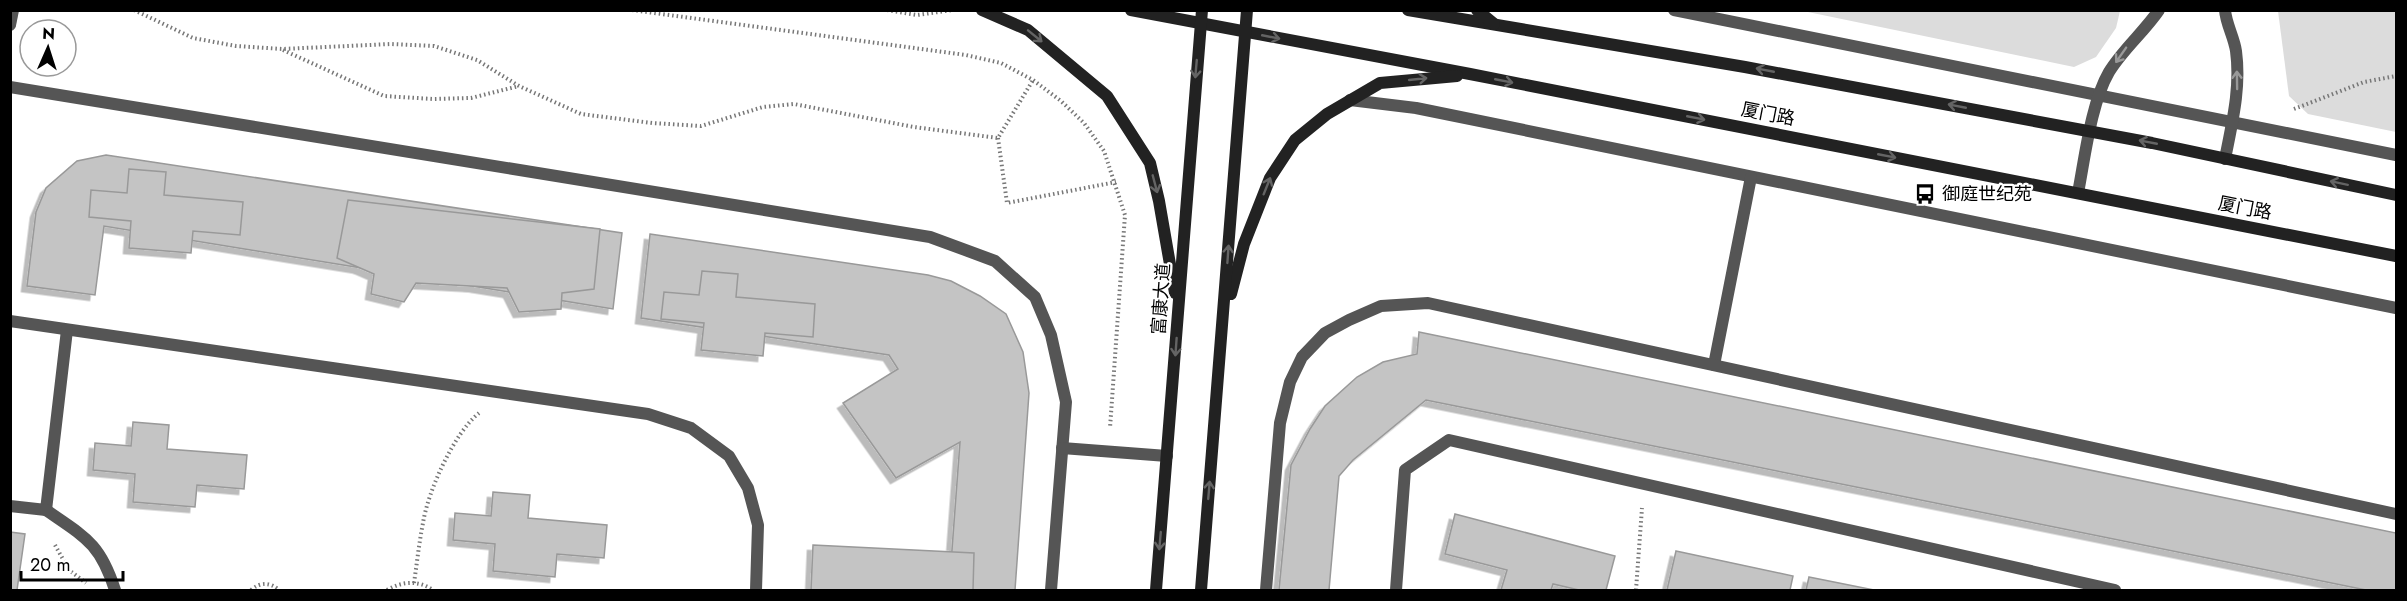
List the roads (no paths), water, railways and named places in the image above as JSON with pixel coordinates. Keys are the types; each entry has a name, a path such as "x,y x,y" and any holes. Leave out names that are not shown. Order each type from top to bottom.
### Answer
{"street":[{"path":"982,10 1028,30 1107,96 1132,132 1150,164 1160,201 1179,312"},
{"name":"厦门路","path":"1131,10 1470,74 2397,256"},
{"name":"富康大道","path":"1156,591 1202,10"},
{"path":"1201,591 1247,10"},
{"path":"1408,10 1745,67 2091,132 2397,195"},
{"path":"1476,10 1495,25"},
{"path":"1223,322 1244,244 1270,178 1294,140 1327,114 1380,83 1470,74"}],"lane":[{"path":"10,25 13,10"},
{"path":"1674,10 2397,154"},
{"path":"2078,193 2099,94 2109,73 2127,46 2159,10"},
{"path":"2211,10 2225,13 2236,50 2237,97 2225,159"},
{"path":"10,87 930,237 995,261 1035,297 1051,335 1066,402 1050,591"},
{"path":"1350,100 1416,108 2397,308"},
{"path":"1714,365 1751,177"},
{"path":"1266,591 1280,423 1290,382 1302,357 1325,333 1381,306 1428,303 2397,514"},
{"path":"10,321 648,414 691,428 729,456 748,488 758,525 756,591"},
{"path":"46,510 67,330"},
{"path":"1396,591 1405,470 1449,440 2115,591"},
{"path":"1062,448 1167,456"},
{"path":"10,506 46,510 87,539 101,554 115,591"}],"place":[{"name":"御庭世纪苑","path":"1925,194"}]}
